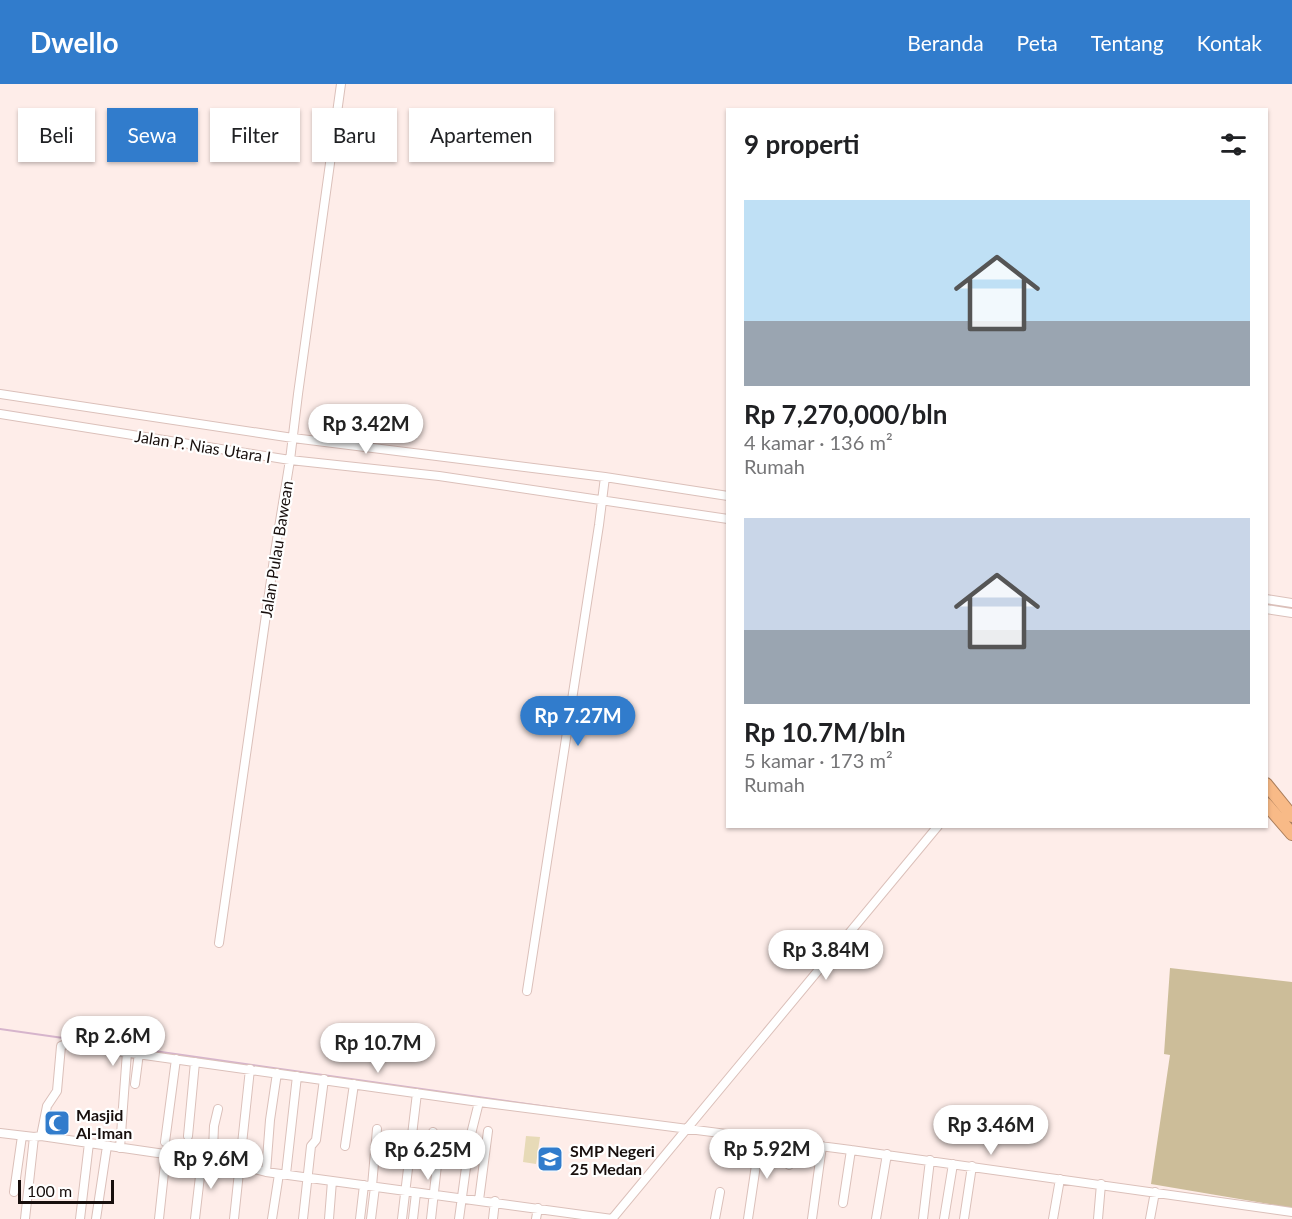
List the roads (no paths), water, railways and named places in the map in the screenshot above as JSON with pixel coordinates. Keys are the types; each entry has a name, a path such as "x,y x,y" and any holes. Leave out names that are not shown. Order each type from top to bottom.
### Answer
{"highway":[{"path":"1268,786 1292,816"},
{"path":"1268,806 1292,834"}],"street":[{"name":"Jalan Pulau Bawean","path":"219,943 290,460 341,84"},
{"name":"Jalan P. Nias Utara I","path":"0,394 293,438 605,477 726,496"},
{"name":"Jalan P. Nias Utara I","path":"0,414 290,460 439,476 726,519"},
{"path":"527,991 605,477"},
{"path":"1268,599 1292,603"},
{"path":"1268,609 1292,613"},
{"path":"0,1133 89,1143 236,1164 266,1172 462,1199 495,1201 612,1219 936,828"},
{"path":"25,1219 37,1137 47,1106 57,1091 61,1046 63,1045 139,1053 479,1102 691,1124 760,1138 1292,1212"},
{"path":"120,1148 127,1052"},
{"path":"135,1084 139,1053"},
{"path":"165,1142 176,1059"},
{"path":"188,1136 195,1062"},
{"path":"234,1219 236,1164 250,1069"},
{"path":"266,1172 277,1073"},
{"path":"272,1219 283,1174 297,1076"},
{"path":"303,1219 311,1146 316,1140 324,1079"},
{"path":"345,1146 354,1084"},
{"path":"402,1219 417,1092"},
{"path":"459,1219 470,1138 479,1102"},
{"path":"218,1110 214,1126 213,1150 215,1153 232,1157 236,1164"},
{"path":"371,1219 370,1186 377,1129"},
{"path":"479,1200 488,1131"},
{"path":"431,1219 438,1155 430,1152 433,1132"},
{"path":"14,1192 22,1136"},
{"path":"748,1219 760,1138"},
{"path":"789,1165 792,1142"},
{"path":"80,1219 89,1143"},
{"path":"96,1219 107,1146"},
{"path":"812,1219 822,1146"},
{"path":"843,1203 851,1149"},
{"path":"159,1219 166,1154"},
{"path":"876,1219 887,1154"},
{"path":"195,1219 202,1159"},
{"path":"923,1219 930,1160"},
{"path":"944,1219 953,1164"},
{"path":"964,1219 972,1166"},
{"path":"1053,1219 1060,1179"},
{"path":"329,1219 332,1181"},
{"path":"1098,1219 1101,1184"},
{"path":"360,1219 370,1186"},
{"path":"715,1219 720,1191"},
{"path":"1150,1219 1155,1192"},
{"path":"413,1219 416,1193"},
{"path":"493,1219 495,1201"},
{"path":"536,1219 538,1208"}],"waterway":[{"path":"0,1029 576,1111"}],"place":[{"name":"Masjid Al-Iman","path":"57,1123"},
{"name":"SMP Negeri 25 Medan","path":"550,1159"}]}
